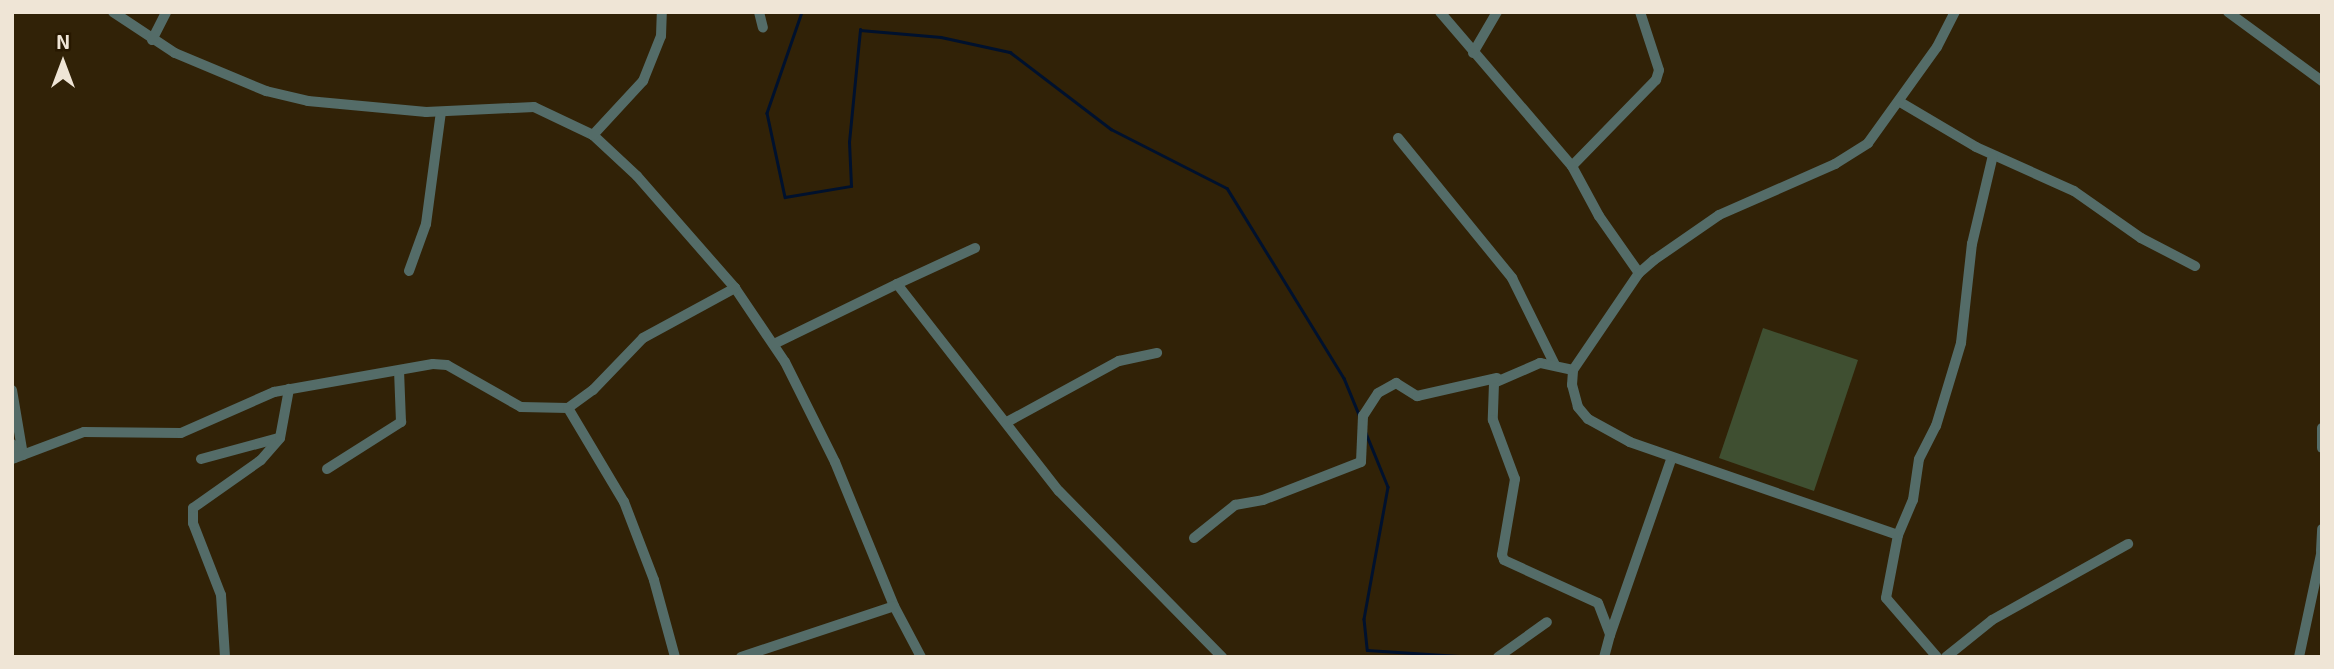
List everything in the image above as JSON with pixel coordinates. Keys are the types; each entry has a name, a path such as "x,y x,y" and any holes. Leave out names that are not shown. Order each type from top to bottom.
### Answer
{"street":[{"path":"113,12 152,40 233,79 276,94 355,107 441,112 534,107 593,135 637,176 735,288 774,344 835,461 894,606 921,657"},
{"path":"152,40 166,12"},
{"path":"593,135 643,81 661,36 662,12"},
{"path":"759,12 762,28"},
{"path":"1440,12 1572,166 1599,216 1639,274"},
{"path":"1474,53 1497,12"},
{"path":"1572,166 1659,75 1640,12"},
{"path":"1898,535 1630,442 1588,419 1574,397 1573,370 1639,274 1719,215 1853,155 1868,143 1900,102 1955,12"},
{"path":"2228,12 2322,81"},
{"path":"1900,102 1993,155 2074,191 2141,238 2195,265"},
{"path":"410,271 426,224 441,112"},
{"path":"1398,138 1512,278 1555,365"},
{"path":"1937,657 1886,598 1898,535 1913,500 1919,458 1936,426 1961,343 1972,244 1993,155"},
{"path":"774,344 975,248"},
{"path":"897,284 1066,499 1222,657"},
{"path":"17,457 84,432 181,433 289,389 433,363 447,366 521,407 568,408 593,390 643,338 735,288"},
{"path":"1007,422 1119,361 1157,353"},
{"path":"1194,538 1235,505 1263,500 1361,461 1363,416 1378,393 1396,383 1417,396 1497,378 1530,365 1555,365 1573,370"},
{"path":"327,469 401,422 399,371"},
{"path":"1497,378 1492,415 1515,479 1503,558 1595,600 1611,635"},
{"path":"225,657 221,595 193,523 193,508 261,460 279,438 289,389"},
{"path":"12,390 17,457"},
{"path":"568,408 624,502 654,580 674,657"},
{"path":"2322,428 2322,448"},
{"path":"201,459 279,438"},
{"path":"12,444 17,457"},
{"path":"1604,657 1672,457"},
{"path":"2299,657 2321,550 2322,529"},
{"path":"1946,657 1992,620 2127,544"},
{"path":"741,657 894,606"},
{"path":"1498,657 1547,622"}],"green space":[{"path":"1763,328 1858,360 1814,491 1719,458"}],"waterway":[{"path":"802,12 767,113 785,197 851,186 849,142 860,30 941,37 1010,52 1111,129 1227,188 1344,378 1360,417"},
{"path":"1366,433 1388,487 1364,619 1367,650 1474,657"}]}
